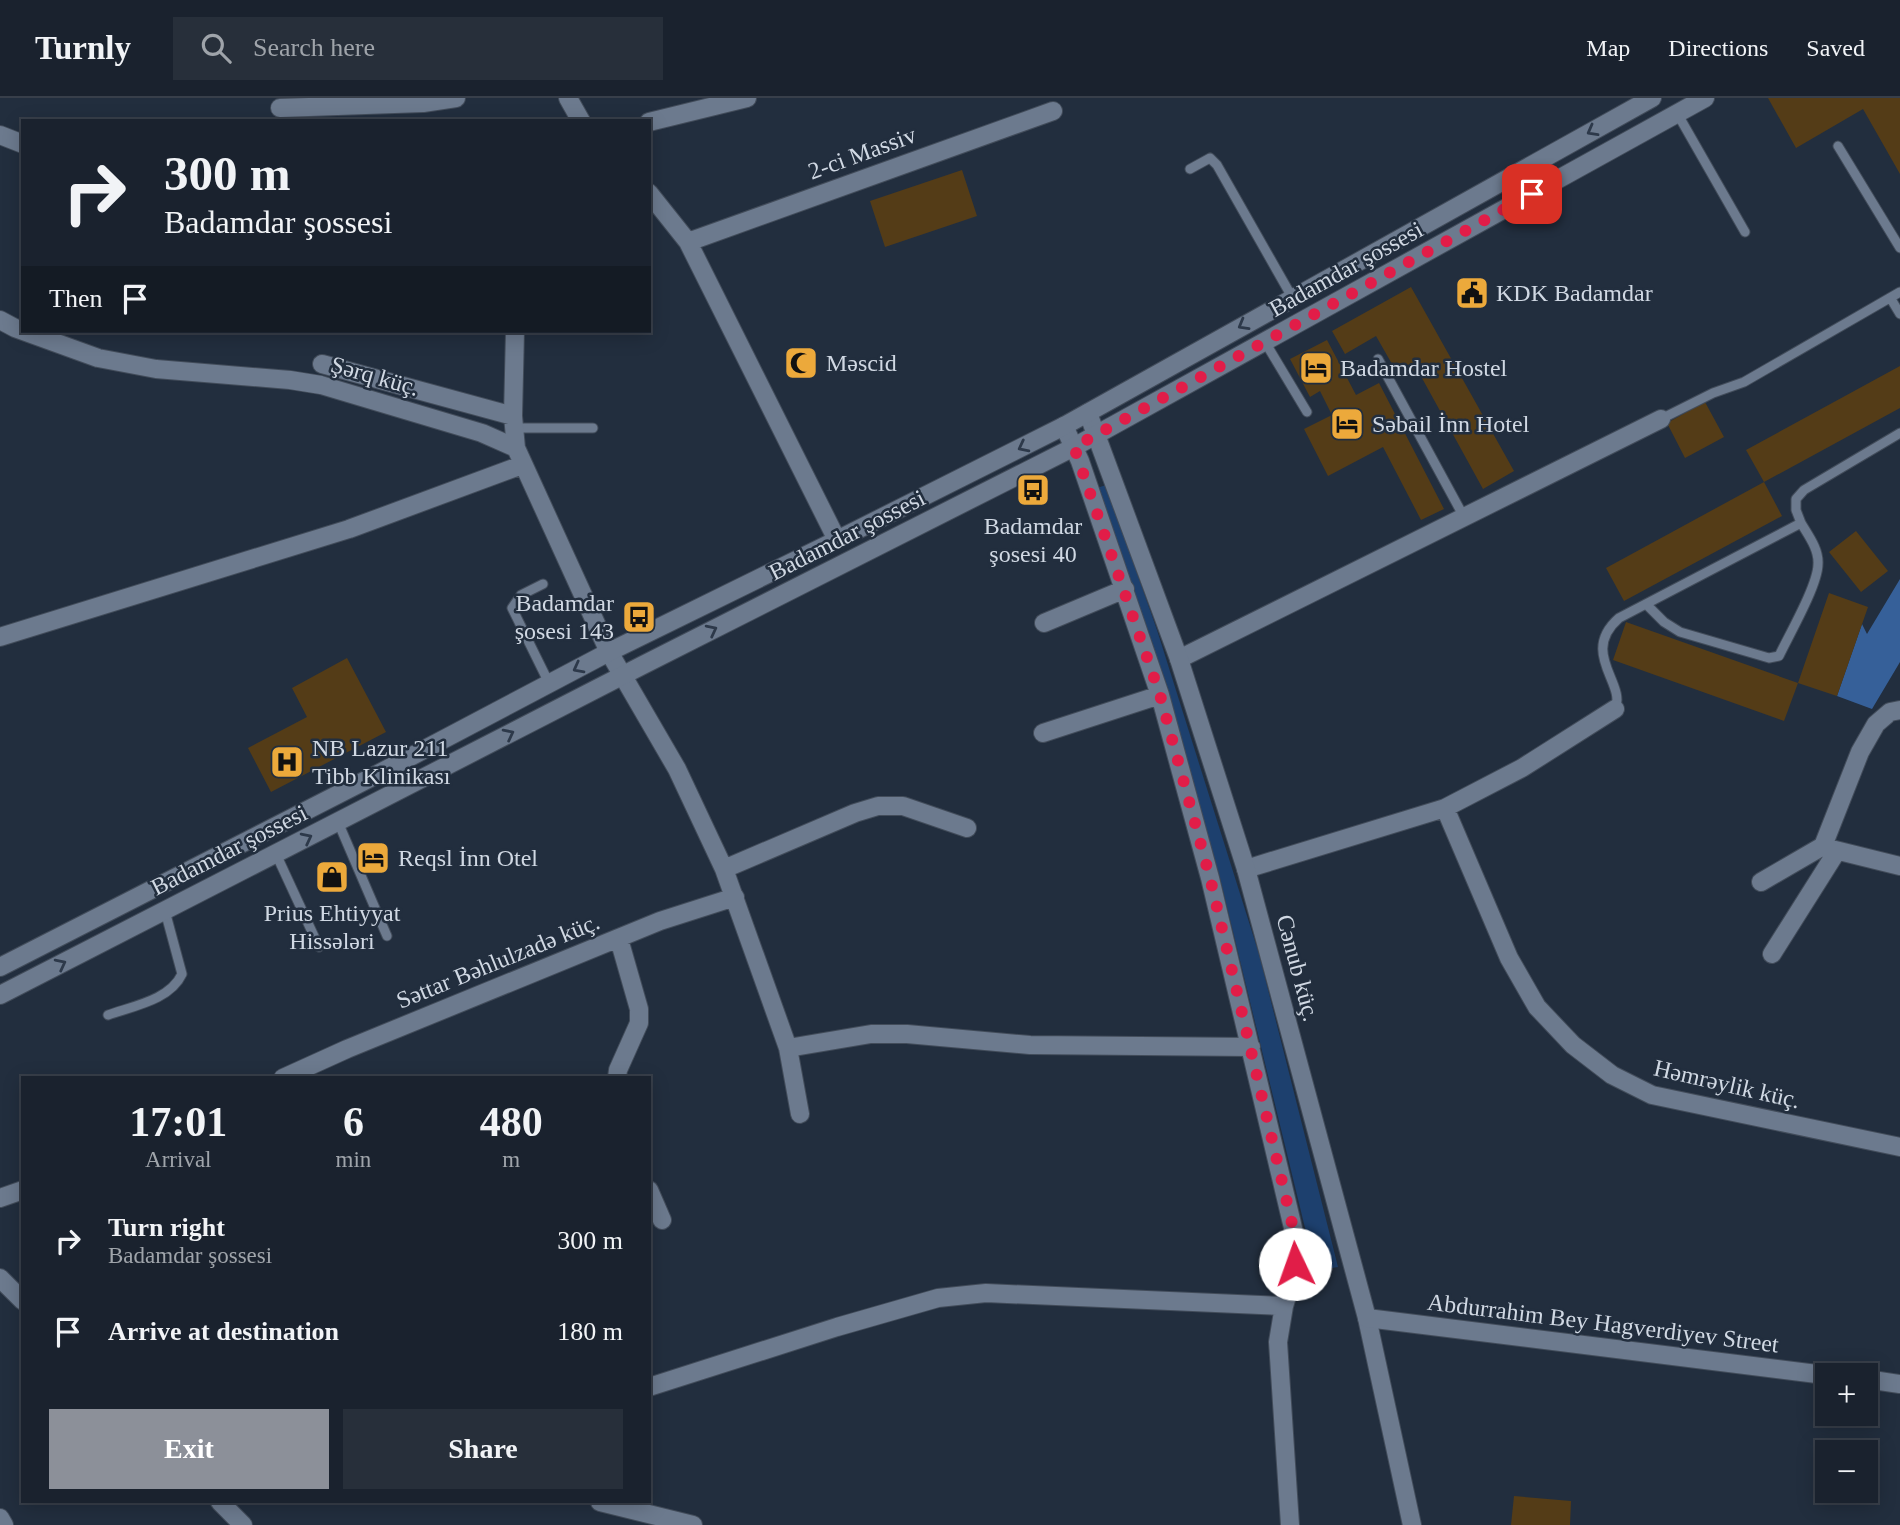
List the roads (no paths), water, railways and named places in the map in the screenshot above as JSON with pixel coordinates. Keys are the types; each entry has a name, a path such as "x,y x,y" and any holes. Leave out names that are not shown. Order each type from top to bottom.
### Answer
{"street":[{"path":"280,108 423,103 456,98"},
{"path":"568,98 580,119"},
{"path":"651,122 747,98"},
{"name":"Badamdar şossesi","path":"0,967 374,776 548,683 1064,426 1652,98"},
{"name":"Badamdar şossesi","path":"0,995 1098,435 1705,98"},
{"name":"2-ci Massiv","path":"688,242 1053,111"},
{"path":"0,135 21,143"},
{"path":"651,196 688,242 837,540"},
{"name":"Şərq küç.","path":"5,328 99,359 156,369 321,385 482,432 516,448"},
{"path":"515,333 516,448 609,652 677,769 724,869 788,1048 800,1114"},
{"path":"322,363 514,422"},
{"name":"Cənub küç.","path":"1088,413 1179,659 1246,869 1367,1318 1412,1525"},
{"path":"1179,659 1661,419"},
{"path":"1064,426 1125,589 1160,695 1210,878 1298,1249 1293,1280 1283,1306 1278,1342 1290,1525"},
{"path":"0,637 349,528 523,466"},
{"path":"1044,623 1125,589"},
{"path":"1043,733 1160,695"},
{"path":"1246,869 1445,808 1522,768 1615,709"},
{"path":"1772,954 1830,849 1860,752 1876,724 1890,712 1900,710"},
{"path":"724,869 855,813 878,806 903,806 967,828"},
{"name":"Həmrəylik küç.","path":"1445,808 1508,958 1537,1007 1573,1045 1612,1075 1652,1095 1900,1147"},
{"path":"1761,882 1830,849 1900,866"},
{"name":"Səttar Bəhlulzadə küç.","path":"287,1076 660,921 735,897"},
{"path":"99,916 110,939"},
{"path":"617,1076 639,1024 639,1009 619,939"},
{"path":"788,1048 871,1034 907,1034 1030,1045 1251,1047"},
{"path":"0,1198 21,1191"},
{"path":"651,1195 662,1220"},
{"path":"0,1278 21,1299"},
{"path":"651,1386 938,1298 986,1293 1283,1306"},
{"name":"Abdurrahim Bey Hagverdiyev Street","path":"1367,1318 1815,1374"},
{"path":"1878,1381 1900,1384"},
{"path":"221,1503 243,1525"},
{"path":"604,1503 693,1525"},
{"path":"0,1518 4,1525"}],"lane":[{"path":"1677,113 1745,232"},
{"path":"1838,146 1900,248"},
{"path":"1190,169 1210,158 1217,165 1292,297"},
{"path":"1661,419 1713,393 1744,382 1900,292"},
{"path":"1891,299 1900,314"},
{"path":"1265,342 1307,412"},
{"path":"1378,359 1464,517"},
{"path":"514,422 593,428"},
{"path":"1647,605 1664,622 1680,632 1769,659 1779,656 1814,581 1819,564 1814,544 1796,510 1796,499 1804,490 1900,433"},
{"path":"1615,709 1618,699 1605,666 1604,640 1610,626 1619,618 1801,523"},
{"path":"543,584 521,595 512,608 548,683"},
{"path":"338,822 387,936"},
{"path":"276,854 319,947"},
{"path":"108,1015 166,993 176,985 182,974 165,911"}],"place":[{"name":"KDK Badamdar","path":"1472,293"},
{"name":"Məscid","path":"801,363"},
{"name":"Badamdar Hostel","path":"1316,368"},
{"name":"Səbail İnn Hotel","path":"1347,424"},
{"name":"Badamdar şosesi 40","path":"1033,490"},
{"name":"Badamdar şosesi 143","path":"639,617"},
{"name":"NB Lazur 211 Tibb Klinikası","path":"287,762"},
{"name":"Reqsl İnn Otel","path":"373,858"},
{"name":"Prius Ehtiyyat Hissәlәri","path":"332,877"}]}
